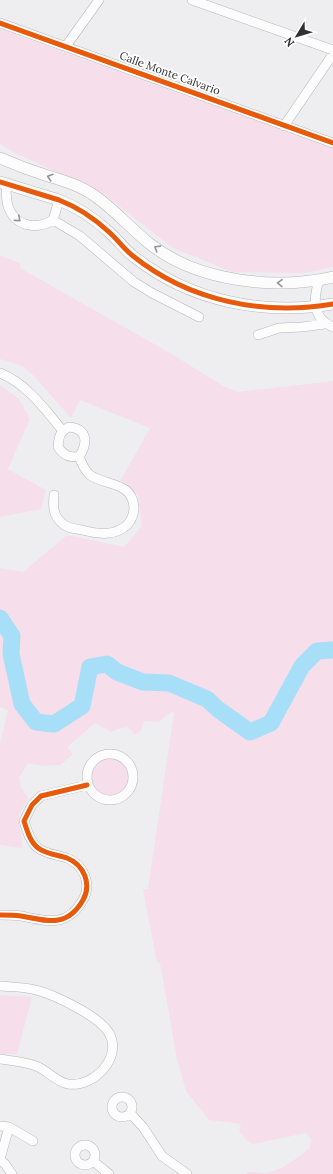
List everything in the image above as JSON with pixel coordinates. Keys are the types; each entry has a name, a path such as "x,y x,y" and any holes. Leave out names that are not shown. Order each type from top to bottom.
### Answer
{"street":[{"path":"66,46 98,0"},
{"path":"192,0 333,50"},
{"name":"Calle Monte Calvario","path":"0,23 333,143"},
{"path":"284,126 333,54"},
{"path":"0,158 21,167 76,185 89,192 96,196 151,245 174,259 198,269 225,277 256,282 288,283 333,277"},
{"path":"58,200 53,220 46,224 37,226 28,225 19,221 8,207 3,183 58,200 83,212 109,232 132,255 153,271 181,286 210,297 240,305 262,307 315,307 333,304"},
{"path":"53,220 80,236 134,282 199,317"},
{"path":"319,280 315,293 315,307 318,314 329,325"},
{"path":"258,335 279,328 329,325"},
{"path":"0,373 9,376 38,399 62,430"},
{"path":"69,427 77,428 83,434 85,442 84,449 79,457 70,457 63,454 58,447 62,430 69,427"},
{"path":"54,495 52,506 55,514 61,523 68,527 99,534 111,534 123,529 132,519 134,507 131,496 125,489 91,476 84,469 79,457"},
{"path":"109,754 120,756 128,761 133,770 133,781 129,790 121,798 105,801 92,794 87,785 87,774 91,764 99,757 109,754"},
{"path":"0,915 19,916 42,921 58,921 73,913 81,903 87,893 87,881 80,867 68,858 38,848 28,834 24,821 32,805 41,796 87,785"},
{"path":"0,986 35,989 55,996 97,1020 109,1033 114,1049 109,1063 99,1074 83,1082 68,1084 36,1067 0,1059"},
{"path":"130,1113 143,1127 162,1156 187,1174"},
{"path":"12,1174 6,1164 0,1160 4,1127 33,1141"},
{"path":"93,1161 109,1174"}],"shaded area":[{"path":"0,29 333,148 333,267 304,273 233,272 173,248 104,194 13,152 0,144"},
{"path":"0,255 21,264 20,268 170,353 225,387 238,392 333,381 333,1174 246,1174 248,1172 266,1173 284,1166 295,1160 310,1148 311,1139 306,1133 253,1144 246,1140 239,1131 241,1124 209,1120 186,1091 177,1059 160,963 157,963 143,889 148,889 174,713 172,711 159,722 143,721 141,731 134,735 127,727 111,732 95,723 67,747 73,754 60,765 43,766 28,763 19,778 22,789 28,798 19,815 22,848 0,845 0,744 8,710 0,707 0,568 23,572 67,535 124,547 142,526 138,495 121,480 150,428 80,400 71,418 33,375 22,366 0,359"},
{"path":"0,385 19,399 30,419 8,469 46,490 41,509 0,517"},
{"path":"110,758 120,761 126,767 129,777 126,787 120,793 110,796 100,793 94,787 91,777 94,767 100,761"},
{"path":"0,995 32,997 17,1054 0,1054"}],"waterway":[{"path":"0,618 12,636 11,654 22,704 36,722 54,724 82,706 90,667 107,664 117,672 143,682 169,683 207,699 219,710 250,732 271,723 302,666 317,651 333,650"}],"cycle path":[{"path":"0,23 333,143"},
{"path":"0,182 59,200 79,210 104,227 130,253 155,271 178,284 202,294 254,306 280,308 333,304"},
{"path":"0,915 18,916 48,921 63,919 77,909 86,894 87,888 85,876 82,870 73,861 48,853 38,848 31,839 24,821 32,805 41,796 87,785"}]}
